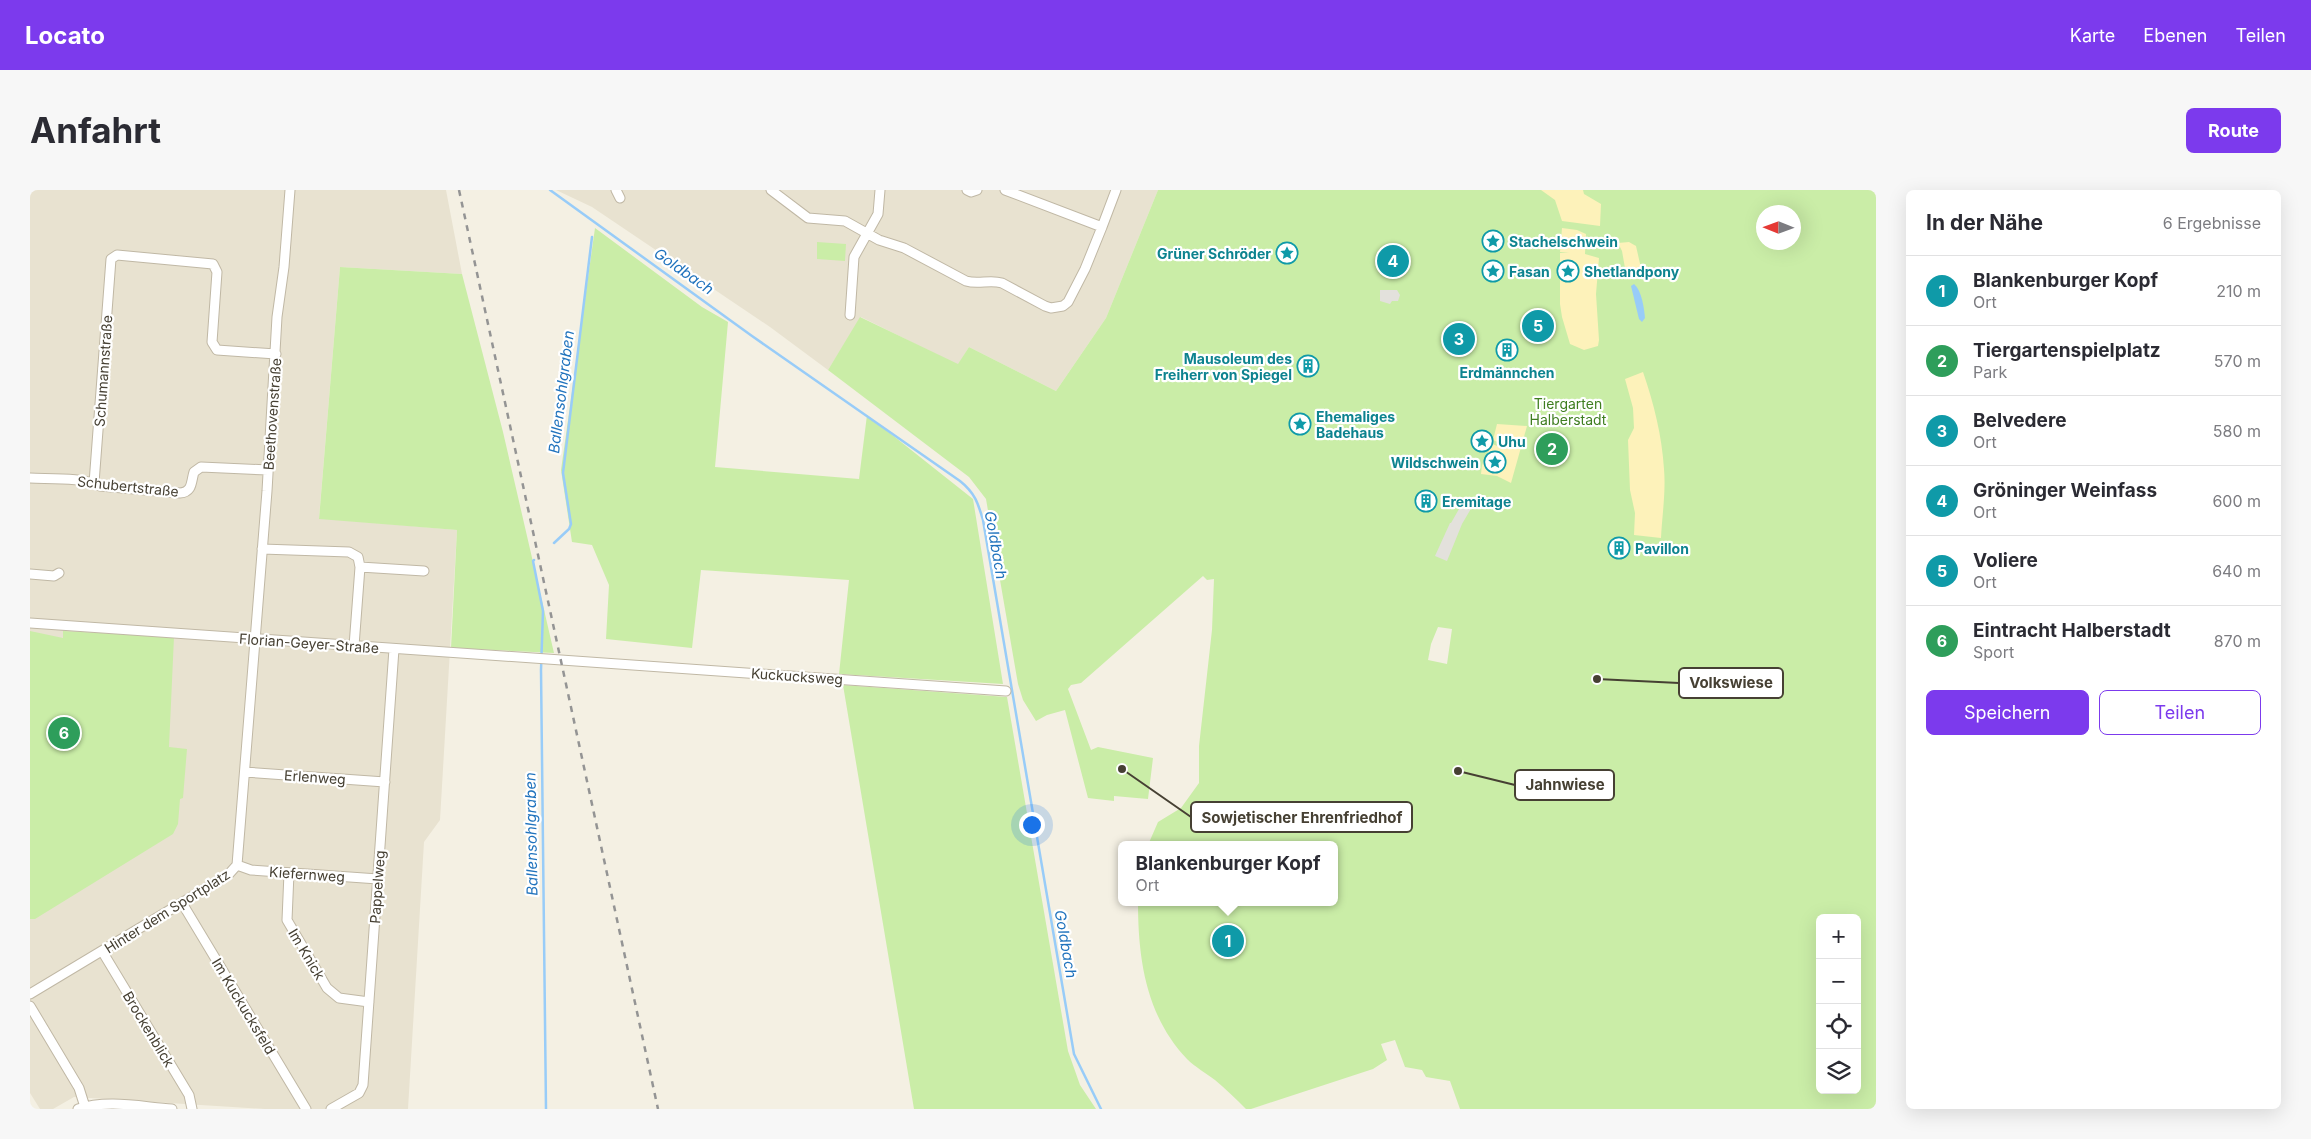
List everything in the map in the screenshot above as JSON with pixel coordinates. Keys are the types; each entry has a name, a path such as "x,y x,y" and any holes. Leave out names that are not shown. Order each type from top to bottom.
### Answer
{"street":[{"name":"Beethovenstraße","path":"254,639 268,470 277,317 284,266 290,190"},
{"path":"771,190 808,218 845,220 879,240 904,248 966,281 973,283 994,280 1045,306 1057,308 1068,302 1085,269 1116,190"},
{"path":"850,315 854,256 878,214 880,190"},
{"path":"966,190 970,192 977,190"},
{"path":"1005,190 1102,227"},
{"name":"Schumannstraße","path":"94,483 111,258 117,255 212,264 217,272 213,347 217,350 276,354"},
{"name":"Schubertstraße","path":"30,478 94,483 100,486 185,492 191,486 194,472 201,466 268,470"},
{"path":"262,548 349,552 358,557 360,567 354,646"},
{"path":"360,567 424,571"},
{"path":"30,574 54,576 59,573"},
{"name":"Florian-Geyer-Straße","path":"30,623 587,662"},
{"name":"Hinter dem Sportplatz","path":"30,994 182,903 228,874 237,865 254,639"},
{"name":"Pappelweg","path":"331,1109 358,1093 363,1085 394,649"},
{"name":"Kuckucksweg","path":"587,662 1006,691"},
{"name":"Erlenweg","path":"245,772 385,782"},
{"name":"Kiefernweg","path":"237,865 250,870 378,879"},
{"name":"Im Knick","path":"288,873 287,920 327,988 339,998 369,1002"},
{"name":"Im Kuckucksfeld","path":"182,903 306,1109"},
{"name":"Brockenblick","path":"102,951 189,1095 192,1109"},
{"path":"30,1006 79,1088 81,1108 109,1105 172,1109"}],"shaded area":[{"path":"30,190 446,190 462,274 340,267 319,518 457,530 440,820 424,842 408,1109 265,1109 74,1097 53,1109 40,1109 30,1093"},
{"path":"556,190 1158,190 1106,318 1056,391 969,347 958,365 861,317 828,370 770,327 592,207"},
{"path":"1380,290 1397,290 1400,295 1398,301 1392,301 1390,304 1380,301"},
{"path":"1466,505 1472,507 1462,524 1447,561 1435,556 1450,523 1459,509"}],"green space":[{"name":"Tiergarten Halberstadt","path":"1158,190 1876,190 1876,1109 1460,1109 1450,1081 1426,1077 1422,1070 1405,1067 1395,1040 1381,1044 1387,1060 1373,1069 1251,1109 1246,1109 1212,1077 1193,1065 1173,1042 1153,1005 1143,965 1138,906 1338,906 1338,841 1150,841 1158,822 1181,808 1199,783 1199,746 1212,630 1214,579 1207,580 1203,576 1081,683 1071,685 1068,689 1091,750 1098,747 1153,758 1148,799 1114,796 1114,801 1088,798 1065,710 1047,715 1036,721 1023,700 1018,684 986,499 969,477 828,370 860,317 958,364 969,347 1056,391 1106,318","holes":["1438,627 1452,629 1447,664 1428,660 1431,644"]},
{"path":"595,228 702,307 728,322 715,467 859,479 867,415 973,499 1003,684 839,674 849,580 701,570 692,648 606,639 609,585 592,545 572,542 561,470"},
{"path":"817,242 846,244 845,261 817,259"},
{"path":"340,267 462,274 503,432 554,653 451,648 457,530 319,519"},
{"path":"30,631 63,638 63,631 174,637 169,747 187,749 183,798 180,799 178,824 173,834 35,919 30,919"},
{"path":"843,685 1007,697 1068,1051 1080,1085 1096,1109 914,1109"}],"sand":[{"path":"1541,190 1583,190 1584,194 1601,204 1600,226 1562,221 1555,200"},
{"path":"1562,228 1577,230 1586,234 1585,254 1599,258 1596,294 1599,340 1598,346 1584,350 1570,344 1562,317 1560,304 1560,253 1569,253 1560,252"},
{"path":"1629,242 1636,246 1641,268 1625,268 1622,251 1618,243"},
{"path":"1643,372 1657,420 1663,457 1665,486 1661,538 1634,535 1635,513 1630,490 1628,440 1634,428 1633,408 1625,379"},
{"path":"1497,424 1527,426 1511,483 1497,476 1481,474 1482,465 1492,444 1500,447 1502,444 1493,440"}],"water":[{"path":"1634,284 1641,295 1645,318 1642,322 1639,319 1631,286"}],"waterway":[{"name":"Goldbach","path":"550,190 752,336 960,481 975,499 983,520 1074,1054 1101,1109"},
{"name":"Ballensohlgraben","path":"554,543 569,529 571,524 563,473 592,237"},
{"name":"Ballensohlgraben","path":"534,560 543,611 541,670 546,1109"}],"railway":[{"path":"459,190 658,1109"}],"place":[{"name":"Stachelschwein","path":"1493,241"},
{"name":"Grüner Schröder","path":"1287,253"},
{"name":"Gröninger Weinfass","path":"1393,261"},
{"name":"Fasan","path":"1493,271"},
{"name":"Shetlandpony","path":"1568,271"},
{"name":"Voliere","path":"1538,326"},
{"name":"Belvedere","path":"1459,339"},
{"name":"Erdmännchen","path":"1507,350"},
{"name":"Mausoleum des Freiherr von Spiegel","path":"1308,366"},
{"name":"Ehemaliges Badehaus","path":"1300,424"},
{"name":"Uhu","path":"1482,441"},
{"name":"Tiergartenspielplatz","path":"1552,449"},
{"name":"Wildschwein","path":"1495,462"},
{"name":"Eremitage","path":"1426,501"},
{"name":"Pavillon","path":"1619,548"},
{"name":"Volkswiese","path":"1597,679"},
{"name":"Eintracht Halberstadt","path":"64,733"},
{"name":"Sowjetischer Ehrenfriedhof","path":"1122,769"},
{"name":"Jahnwiese","path":"1458,771"},
{"name":"Blankenburger Kopf","path":"1228,941"}]}
